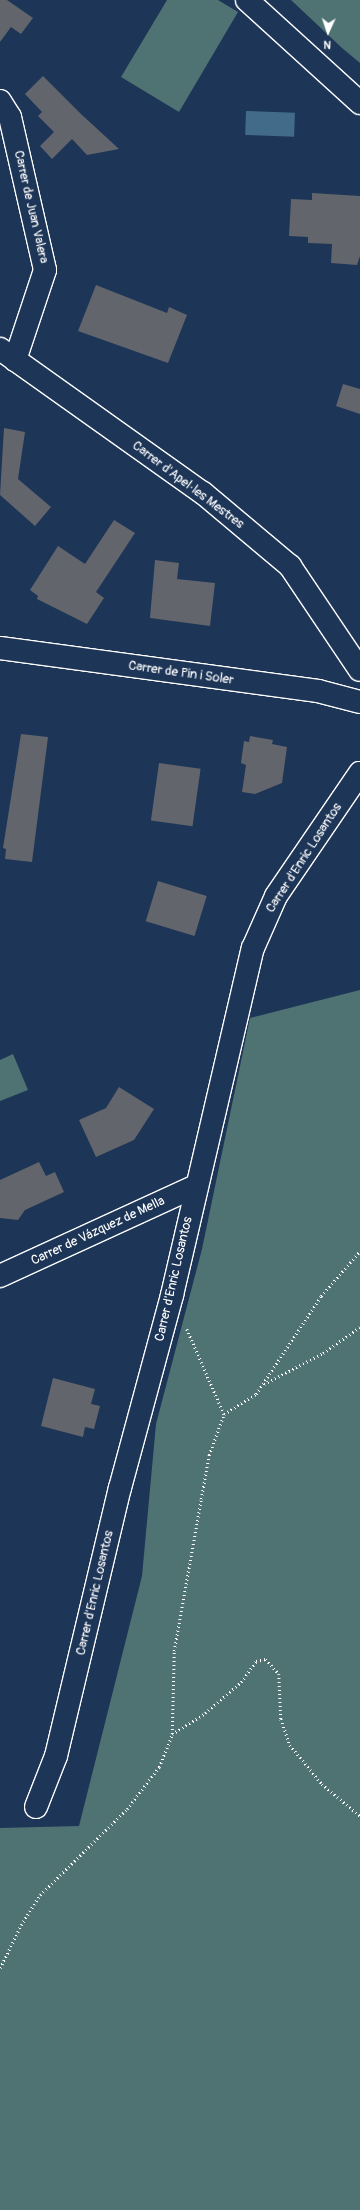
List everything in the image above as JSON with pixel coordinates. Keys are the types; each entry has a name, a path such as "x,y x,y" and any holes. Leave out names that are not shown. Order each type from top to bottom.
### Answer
{"street":[{"path":"247,0 360,103"},
{"name":"Carrer de Juan Valera","path":"0,101 10,117 45,270 8,355"},
{"name":"Carrer d'Apel·les Mestres","path":"8,355 203,493 290,566 360,670"},
{"name":"Carrer de Pin i Soler","path":"0,648 318,691 360,702"},
{"name":"Carrer d'Enric Losantos","path":"36,1807 56,1756 120,1488 172,1295 196,1186 261,928 276,896 360,773"},
{"name":"Carrer de Vázquez de Mella","path":"0,1276 196,1186"}],"path":[{"path":"0,1968 20,1925 40,1895 138,1795 159,1767 172,1734 174,1651 209,1454 224,1414 246,1402 264,1385 321,1296 360,1251"},
{"path":"172,1295 224,1414"},
{"path":"264,1385 323,1353 360,1327"},
{"path":"172,1734 205,1713 241,1682 256,1661 266,1659 279,1674 281,1719 290,1745 322,1784 360,1816"}],"green space":[{"path":"167,0 218,0 238,12 179,112 121,77"},
{"path":"291,0 360,0 360,63 342,48"},
{"path":"360,990 360,2210 0,2210 0,1828 79,1826 142,1576 156,1424 202,1249 250,1018"},
{"path":"13,1054 28,1090 0,1101 0,1060"}],"water":[{"path":"246,111 295,113 294,137 245,135"}],"building":[{"path":"0,0 7,0 33,18 21,34 11,27 0,42"},
{"path":"43,76 119,149 87,155 72,139 52,159 40,146 54,132 38,116 42,112 25,94"},
{"path":"312,193 360,196 360,256 357,265 331,263 332,244 308,243 308,237 289,236 291,199 312,200"},
{"path":"96,285 167,313 169,307 187,315 168,363 78,331"},
{"path":"343,384 360,389 360,414 336,406"},
{"path":"4,428 25,432 18,479 51,507 35,526 0,495"},
{"path":"114,520 135,533 96,592 104,598 87,624 37,599 38,596 30,590 58,546 85,564"},
{"path":"155,560 179,563 177,579 215,583 210,626 150,618"},
{"path":"21,734 48,737 32,862 5,859 6,849 3,848"},
{"path":"250,736 273,740 272,744 287,747 282,783 255,794 242,792 246,765 241,763 244,741 249,742"},
{"path":"159,763 201,769 193,826 151,820"},
{"path":"158,881 207,896 194,936 146,921"},
{"path":"119,1087 154,1109 134,1140 96,1157 79,1120 106,1108"},
{"path":"39,1162 46,1176 55,1172 64,1192 25,1210 18,1220 0,1218 0,1180"},
{"path":"53,1378 95,1389 91,1404 100,1406 94,1429 85,1427 83,1437 41,1426"}]}
